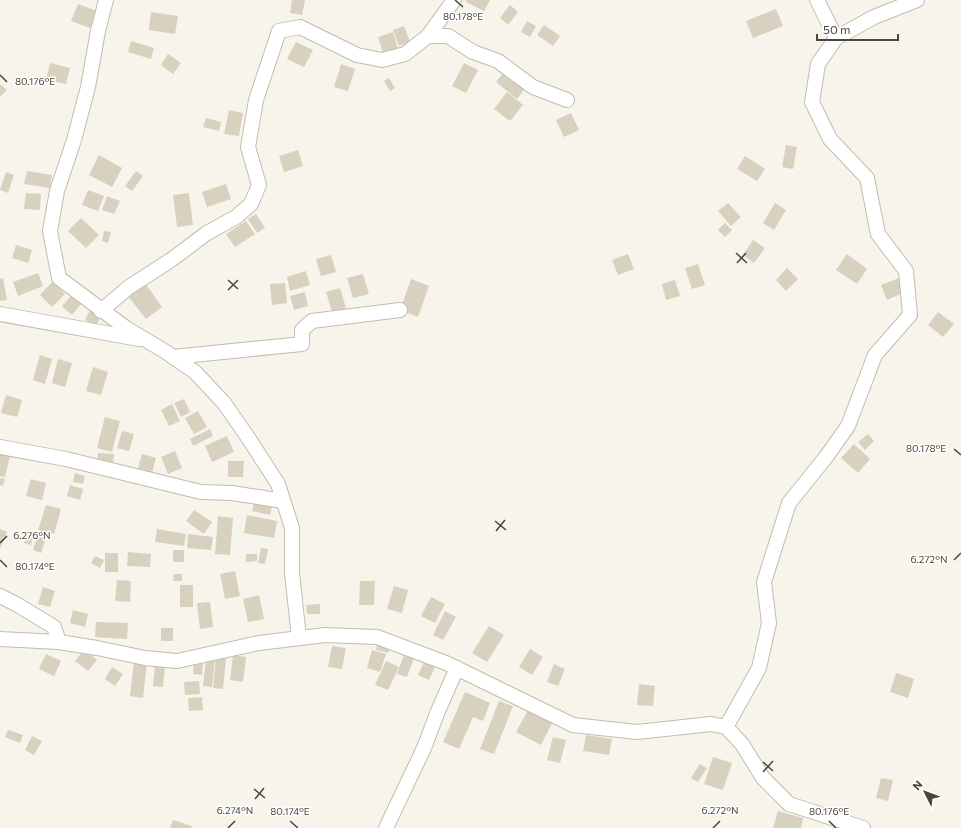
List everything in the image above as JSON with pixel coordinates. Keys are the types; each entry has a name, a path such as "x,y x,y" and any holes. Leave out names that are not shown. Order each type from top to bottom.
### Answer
{"street":[{"path":"106,0 98,31 86,95 58,191 50,231 59,278 101,311 195,372 224,403 249,439 278,484 292,528 292,573 299,638"},
{"path":"101,311 129,287 171,260 207,233 236,217 251,204 259,185 248,147 254,108 279,31 300,27 357,55 382,60 405,54 428,36 454,0"},
{"path":"818,0 836,38"},
{"path":"726,727 759,668 769,623 764,582 789,503 826,457 848,426 875,355 910,315 906,271 878,234 868,178 830,139 812,102 818,64 836,38 874,17 916,0"},
{"path":"428,36 448,36 473,52 498,61 533,87 567,100"},
{"path":"173,357 302,344 302,330 312,321 400,310"},
{"path":"0,314 145,340"},
{"path":"0,447 66,459 201,492 232,493 283,501"},
{"path":"0,596 54,627 59,642"},
{"path":"0,639 59,642 145,658 177,661 259,643 299,638 326,635 377,637 446,663 573,725 637,732 711,724 726,727 742,744 763,778 789,804 864,828"},
{"path":"386,828 424,748 457,668"}],"building":[{"path":"292,0 305,0 302,15 290,13"},
{"path":"466,0 490,0 484,11 466,2"},
{"path":"78,4 97,11 90,28 71,21"},
{"path":"510,5 518,12 508,25 500,18"},
{"path":"776,9 783,26 753,38 746,21"},
{"path":"151,12 178,16 175,34 149,30"},
{"path":"527,21 536,26 530,37 521,32"},
{"path":"544,25 560,36 553,46 537,35"},
{"path":"404,26 410,42 399,46 393,30"},
{"path":"393,32 398,48 383,53 378,37"},
{"path":"131,41 154,48 151,59 128,52"},
{"path":"296,42 313,50 304,67 287,59"},
{"path":"168,54 181,63 173,74 161,65"},
{"path":"50,63 70,68 66,84 46,80"},
{"path":"464,63 478,70 466,93 452,86"},
{"path":"341,64 355,69 348,91 334,87"},
{"path":"506,70 526,87 517,99 496,82"},
{"path":"389,78 395,88 390,91 384,81"},
{"path":"0,84 7,90 0,97"},
{"path":"507,92 523,105 510,121 494,109"},
{"path":"229,110 243,113 239,136 224,134"},
{"path":"571,113 579,130 564,137 556,120"},
{"path":"206,118 221,122 219,131 203,127"},
{"path":"786,145 797,147 793,169 782,167"},
{"path":"298,150 303,166 284,172 279,156"},
{"path":"99,155 122,168 112,187 89,175"},
{"path":"745,156 765,169 757,181 737,169"},
{"path":"27,171 52,175 50,188 24,184"},
{"path":"136,171 143,176 132,191 125,186"},
{"path":"6,172 14,175 8,193 0,190"},
{"path":"226,184 231,199 207,207 202,192"},
{"path":"88,190 104,196 98,211 82,205"},
{"path":"26,193 41,194 40,210 24,209"},
{"path":"189,193 193,225 177,227 173,195"},
{"path":"107,196 120,201 114,214 102,210"},
{"path":"728,203 741,217 731,226 718,211"},
{"path":"775,203 786,210 774,230 763,223"},
{"path":"256,214 265,228 257,233 248,219"},
{"path":"81,218 99,235 86,248 68,231"},
{"path":"246,221 255,234 235,247 226,234"},
{"path":"725,223 732,230 725,237 718,230"},
{"path":"104,231 111,232 108,243 102,241"},
{"path":"753,240 765,248 754,263 743,255"},
{"path":"16,245 32,250 28,263 12,258"},
{"path":"628,254 634,269 618,275 612,260"},
{"path":"847,254 867,269 857,284 836,270"},
{"path":"331,255 336,272 321,276 316,259"},
{"path":"698,264 705,285 692,289 685,268"},
{"path":"787,268 798,279 786,291 776,280"},
{"path":"306,271 310,285 290,291 287,277"},
{"path":"38,273 43,286 18,296 13,282"},
{"path":"363,274 369,294 353,298 347,278"},
{"path":"3,278 7,300 0,301 0,279"},
{"path":"899,278 905,292 887,300 881,285"},
{"path":"411,279 429,286 418,317 400,310"},
{"path":"675,280 680,296 666,300 662,284"},
{"path":"52,282 65,294 52,307 40,295"},
{"path":"145,283 162,307 146,319 128,296"},
{"path":"285,283 287,303 272,305 270,284"},
{"path":"340,288 346,308 332,312 326,292"},
{"path":"305,292 308,306 294,310 290,296"},
{"path":"71,296 81,304 72,315 62,306"},
{"path":"90,310 101,316 96,326 85,320"},
{"path":"938,312 954,324 943,337 928,325"},
{"path":"40,355 52,359 45,384 33,380"},
{"path":"58,359 72,363 65,387 52,383"},
{"path":"93,367 108,372 101,395 86,391"},
{"path":"6,395 22,400 17,417 1,413"},
{"path":"184,399 190,412 181,417 174,403"},
{"path":"172,404 180,421 169,426 161,410"},
{"path":"198,411 207,427 194,434 185,418"},
{"path":"105,417 120,421 112,452 97,448"},
{"path":"210,429 213,436 193,446 190,439"},
{"path":"122,431 134,434 129,451 117,448"},
{"path":"868,434 874,441 865,450 858,442"},
{"path":"227,436 234,452 212,462 205,446"},
{"path":"854,444 870,459 858,473 841,458"},
{"path":"175,451 182,468 168,474 161,457"},
{"path":"0,453 10,456 5,477 0,476"},
{"path":"98,453 114,454 113,464 97,463"},
{"path":"142,454 156,458 152,473 138,469"},
{"path":"228,461 244,461 243,477 228,477"},
{"path":"75,473 85,476 83,484 73,482"},
{"path":"0,478 5,479 3,486 0,485"},
{"path":"31,479 46,483 42,500 26,496"},
{"path":"70,485 83,489 80,500 67,496"},
{"path":"255,499 273,503 270,515 252,511"},
{"path":"46,505 61,509 54,534 38,530"},
{"path":"194,510 212,522 204,534 186,521"},
{"path":"247,515 277,521 274,538 244,533"},
{"path":"218,516 233,518 230,555 215,554"},
{"path":"0,529 7,532 0,549"},
{"path":"157,529 186,534 184,546 155,542"},
{"path":"188,534 213,537 211,550 187,548"},
{"path":"26,535 33,537 31,545 24,543"},
{"path":"37,536 46,538 41,553 33,550"},
{"path":"261,548 268,549 265,564 258,563"},
{"path":"173,550 184,550 184,562 173,562"},
{"path":"128,552 151,554 150,567 127,566"},
{"path":"105,553 118,553 118,572 105,572"},
{"path":"246,554 257,554 257,561 246,562"},
{"path":"95,556 104,560 100,568 91,563"},
{"path":"235,571 240,596 225,599 220,574"},
{"path":"174,574 182,574 182,581 173,581"},
{"path":"117,580 131,581 130,602 115,601"},
{"path":"360,581 375,581 374,605 359,605"},
{"path":"180,585 193,585 193,607 180,607"},
{"path":"394,586 408,590 402,613 387,609"},
{"path":"43,587 55,591 50,607 38,604"},
{"path":"259,595 264,619 248,622 243,599"},
{"path":"431,597 445,604 435,623 421,616"},
{"path":"210,602 213,627 200,629 197,603"},
{"path":"320,604 320,614 307,614 306,605"},
{"path":"73,610 88,614 85,627 70,623"},
{"path":"445,611 456,617 443,640 433,635"},
{"path":"96,622 128,623 127,639 95,637"},
{"path":"489,626 504,635 487,662 472,653"},
{"path":"161,628 173,628 173,641 161,641"},
{"path":"377,643 390,646 388,653 376,650"},
{"path":"332,646 346,648 342,669 328,667"},
{"path":"530,649 543,657 532,675 519,667"},
{"path":"84,650 97,660 88,671 75,661"},
{"path":"372,650 386,654 380,672 367,668"},
{"path":"46,654 61,661 54,676 39,669"},
{"path":"233,655 246,657 243,682 230,680"},
{"path":"404,655 414,658 407,677 397,674"},
{"path":"216,658 226,659 223,689 213,688"},
{"path":"206,660 215,661 212,687 203,686"},
{"path":"134,661 147,663 143,698 130,696"},
{"path":"386,661 399,667 388,690 375,685"},
{"path":"194,662 203,663 202,675 193,674"},
{"path":"424,662 435,667 429,680 418,675"},
{"path":"155,664 165,666 163,687 153,686"},
{"path":"554,664 565,669 558,686 547,682"},
{"path":"112,667 123,674 115,686 105,679"},
{"path":"896,673 914,679 908,698 890,692"},
{"path":"199,681 200,694 185,695 184,682"},
{"path":"639,684 655,686 653,706 637,705"},
{"path":"465,692 490,703 483,721 473,717 459,749 443,742"},
{"path":"202,697 203,710 189,711 188,698"},
{"path":"499,701 513,706 494,754 480,749"},
{"path":"528,710 552,723 541,745 516,732"},
{"path":"8,730 23,735 20,743 5,737"},
{"path":"586,735 612,739 609,755 583,751"},
{"path":"32,736 42,741 34,755 25,750"},
{"path":"553,737 566,740 560,763 547,760"},
{"path":"713,757 732,763 723,790 704,784"},
{"path":"700,764 707,768 698,782 691,778"},
{"path":"881,778 893,780 888,801 876,798"},
{"path":"778,811 803,818 801,828 773,828"},
{"path":"173,820 192,826 191,828 170,828"}]}
